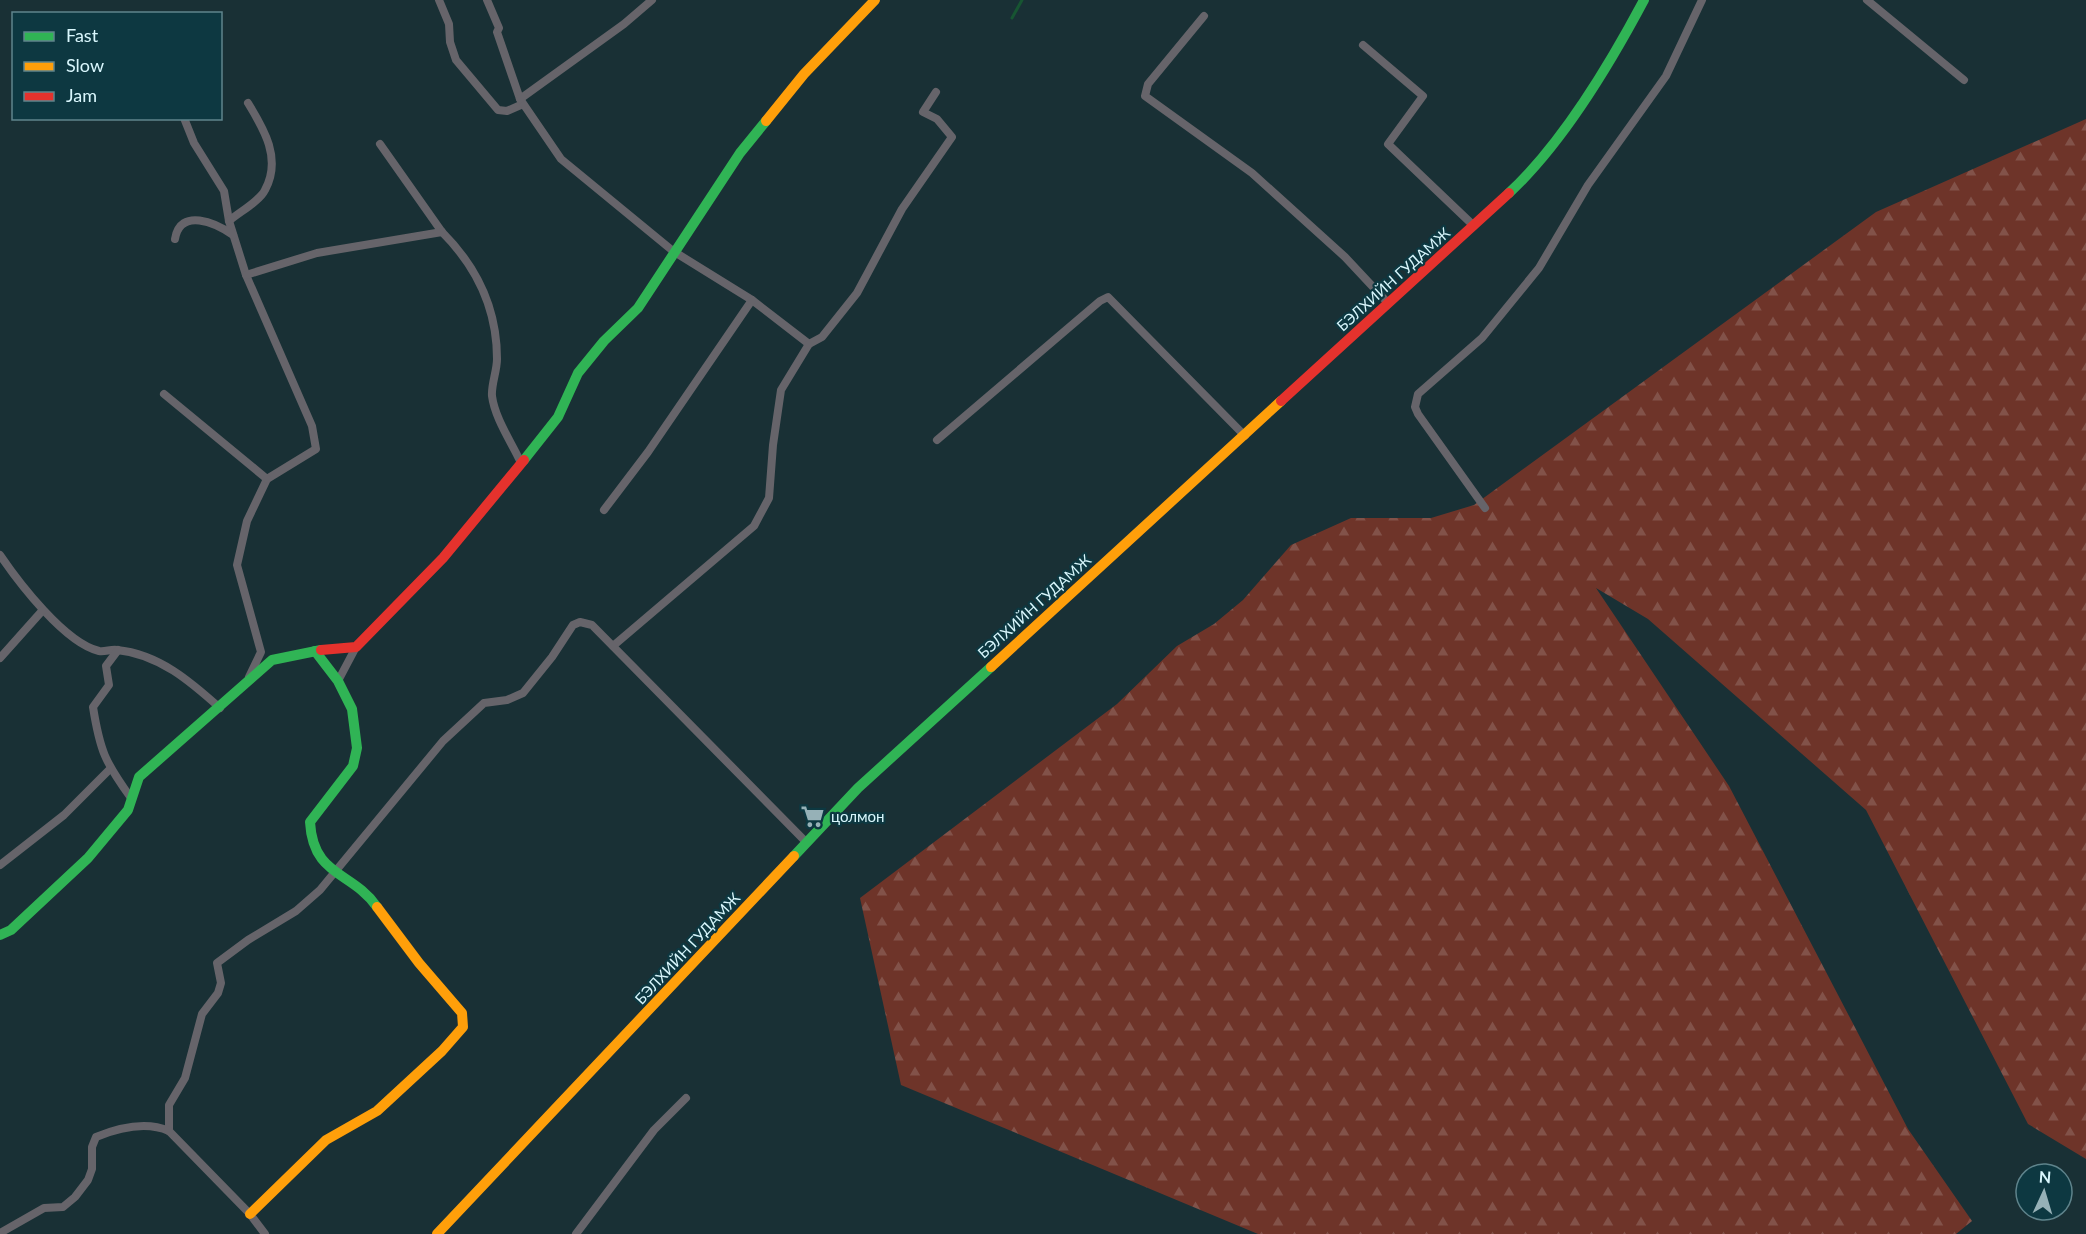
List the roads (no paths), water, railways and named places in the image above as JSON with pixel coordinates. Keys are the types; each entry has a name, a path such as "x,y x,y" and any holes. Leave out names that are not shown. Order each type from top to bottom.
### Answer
{"street":[{"path":"439,0 449,24 450,42 456,60 498,110 507,111 624,24 652,0"},
{"path":"487,0 499,27 497,32 522,101 561,159 673,251 752,300 809,344"},
{"path":"338,681 356,647 443,558 558,417 578,373 604,341 638,308 673,251 690,232 740,153 808,70 875,0"},
{"name":"БЭЛХИЙН ГУДАМЖ","path":"437,1234 858,788 1528,175 1582,102 1625,38 1644,0"},
{"path":"1485,508 1418,414 1415,407 1418,394 1482,339 1539,268 1588,185 1670,69 1702,0"},
{"path":"1867,0 1964,80"},
{"path":"1204,16 1148,84 1145,96 1252,173 1345,257 1388,303"},
{"path":"1363,45 1423,96 1388,144 1474,226"},
{"path":"613,645 754,526 769,498 773,445 781,390 809,344 822,337 857,292 902,210 952,137 937,119 923,112 936,92"},
{"path":"229,221 265,191 273,162 268,136 248,103"},
{"path":"185,120 194,143 224,191 229,221 246,275 312,426 316,449 267,479 247,521 237,565 261,652 248,680"},
{"path":"380,144 442,232 453,244 487,296 494,320 497,357 492,394 522,463"},
{"path":"175,239 177,229 183,223 202,220 216,223 233,235"},
{"path":"246,275 317,253 442,232"},
{"path":"937,440 1100,301 1108,297 1245,436"},
{"path":"604,510 648,452 752,300"},
{"path":"164,394 267,479"},
{"path":"0,557 42,610 82,642 99,651 118,650 157,661 184,676 220,708"},
{"path":"0,658 42,610"},
{"path":"169,1131 169,1105 185,1077 202,1014 218,993 220,983 217,963 248,940 296,911 335,874 444,741 484,704 507,700 523,693 573,625 580,622 592,624 806,842"},
{"path":"0,935 10,930 88,858 128,810 140,777 272,660 315,651 356,647"},
{"path":"118,650 106,666 109,685 93,707 99,747 110,769 131,798"},
{"path":"250,1214 326,1140 377,1111 442,1051 463,1027 462,1013 419,963 369,895 335,874 315,850 309,829 312,817 357,757 352,710 338,681 315,651"},
{"path":"0,865 64,815 110,769"},
{"path":"576,1234 654,1130 686,1098"},
{"path":"0,1233 44,1209 63,1207 75,1197 88,1180 92,1169 92,1147 96,1137 116,1129 156,1125 169,1131 250,1214 265,1234"}],"waterway":[{"path":"1012,18 1022,0"}],"place":[{"name":"цолмон","path":"813,816"}]}
